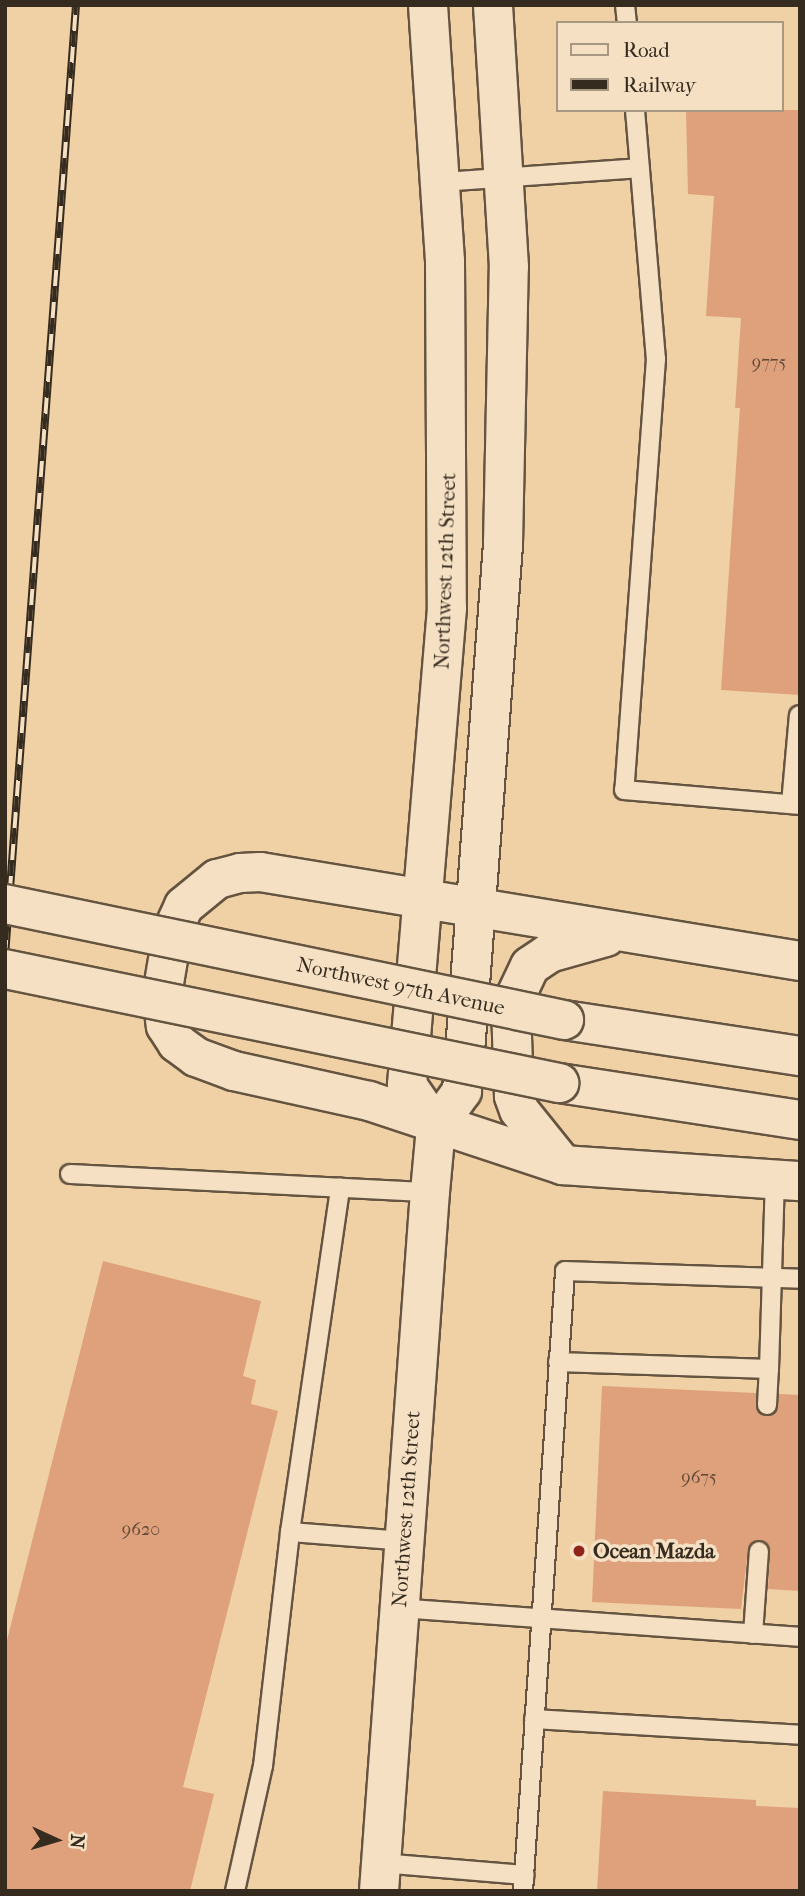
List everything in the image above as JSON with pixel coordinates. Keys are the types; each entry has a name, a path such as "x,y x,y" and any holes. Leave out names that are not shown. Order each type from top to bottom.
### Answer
{"street":[{"name":"Northwest 12th Street","path":"380,1877 436,1127 407,1085 447,608 448,382 442,182 428,5"},
{"path":"436,1127 462,1091 503,544 510,352 506,177 493,5"},
{"path":"787,1181 564,1166 436,1127 369,1101 234,1071 195,1057 177,1043 166,1026 162,995 173,930 184,906 217,879 260,872 800,961"},
{"name":"Northwest 97th Avenue","path":"5,904 564,1020 800,1056"},
{"path":"564,1166 519,1110 514,1096 510,1006 530,966 550,953 621,933"},
{"path":"5,969 559,1083 800,1120"}],"lane":[{"path":"635,112 656,359 624,790 796,804 799,715"},
{"path":"442,182 640,168"},
{"path":"70,1174 430,1192"},
{"path":"767,1405 773,1279 787,1181"},
{"path":"235,1891 264,1766 290,1531 340,1188"},
{"path":"380,1877 523,1883 565,1271 800,1279"},
{"path":"558,1363 769,1369"},
{"path":"290,1531 404,1541"},
{"path":"753,1634 759,1551"},
{"path":"398,1608 800,1637"},
{"path":"534,1719 800,1735"}],"building":[{"path":"800,110 800,695 721,690 740,408 735,408 741,318 706,316 714,196 688,194 686,112"},
{"path":"103,1261 261,1301 243,1376 256,1380 251,1404 278,1411 183,1787 214,1794 190,1891 5,1891 5,1648"},
{"path":"602,1386 756,1393 757,1409 767,1416 777,1411 779,1394 800,1395 800,1591 768,1589 770,1551 759,1540 748,1550 741,1609 592,1602"},
{"path":"603,1791 756,1800 756,1806 800,1808 800,1891 597,1891"}],"railway":[{"path":"5,956 76,5"}],"place":[{"name":"Ocean Mazda","path":"579,1551"}]}
